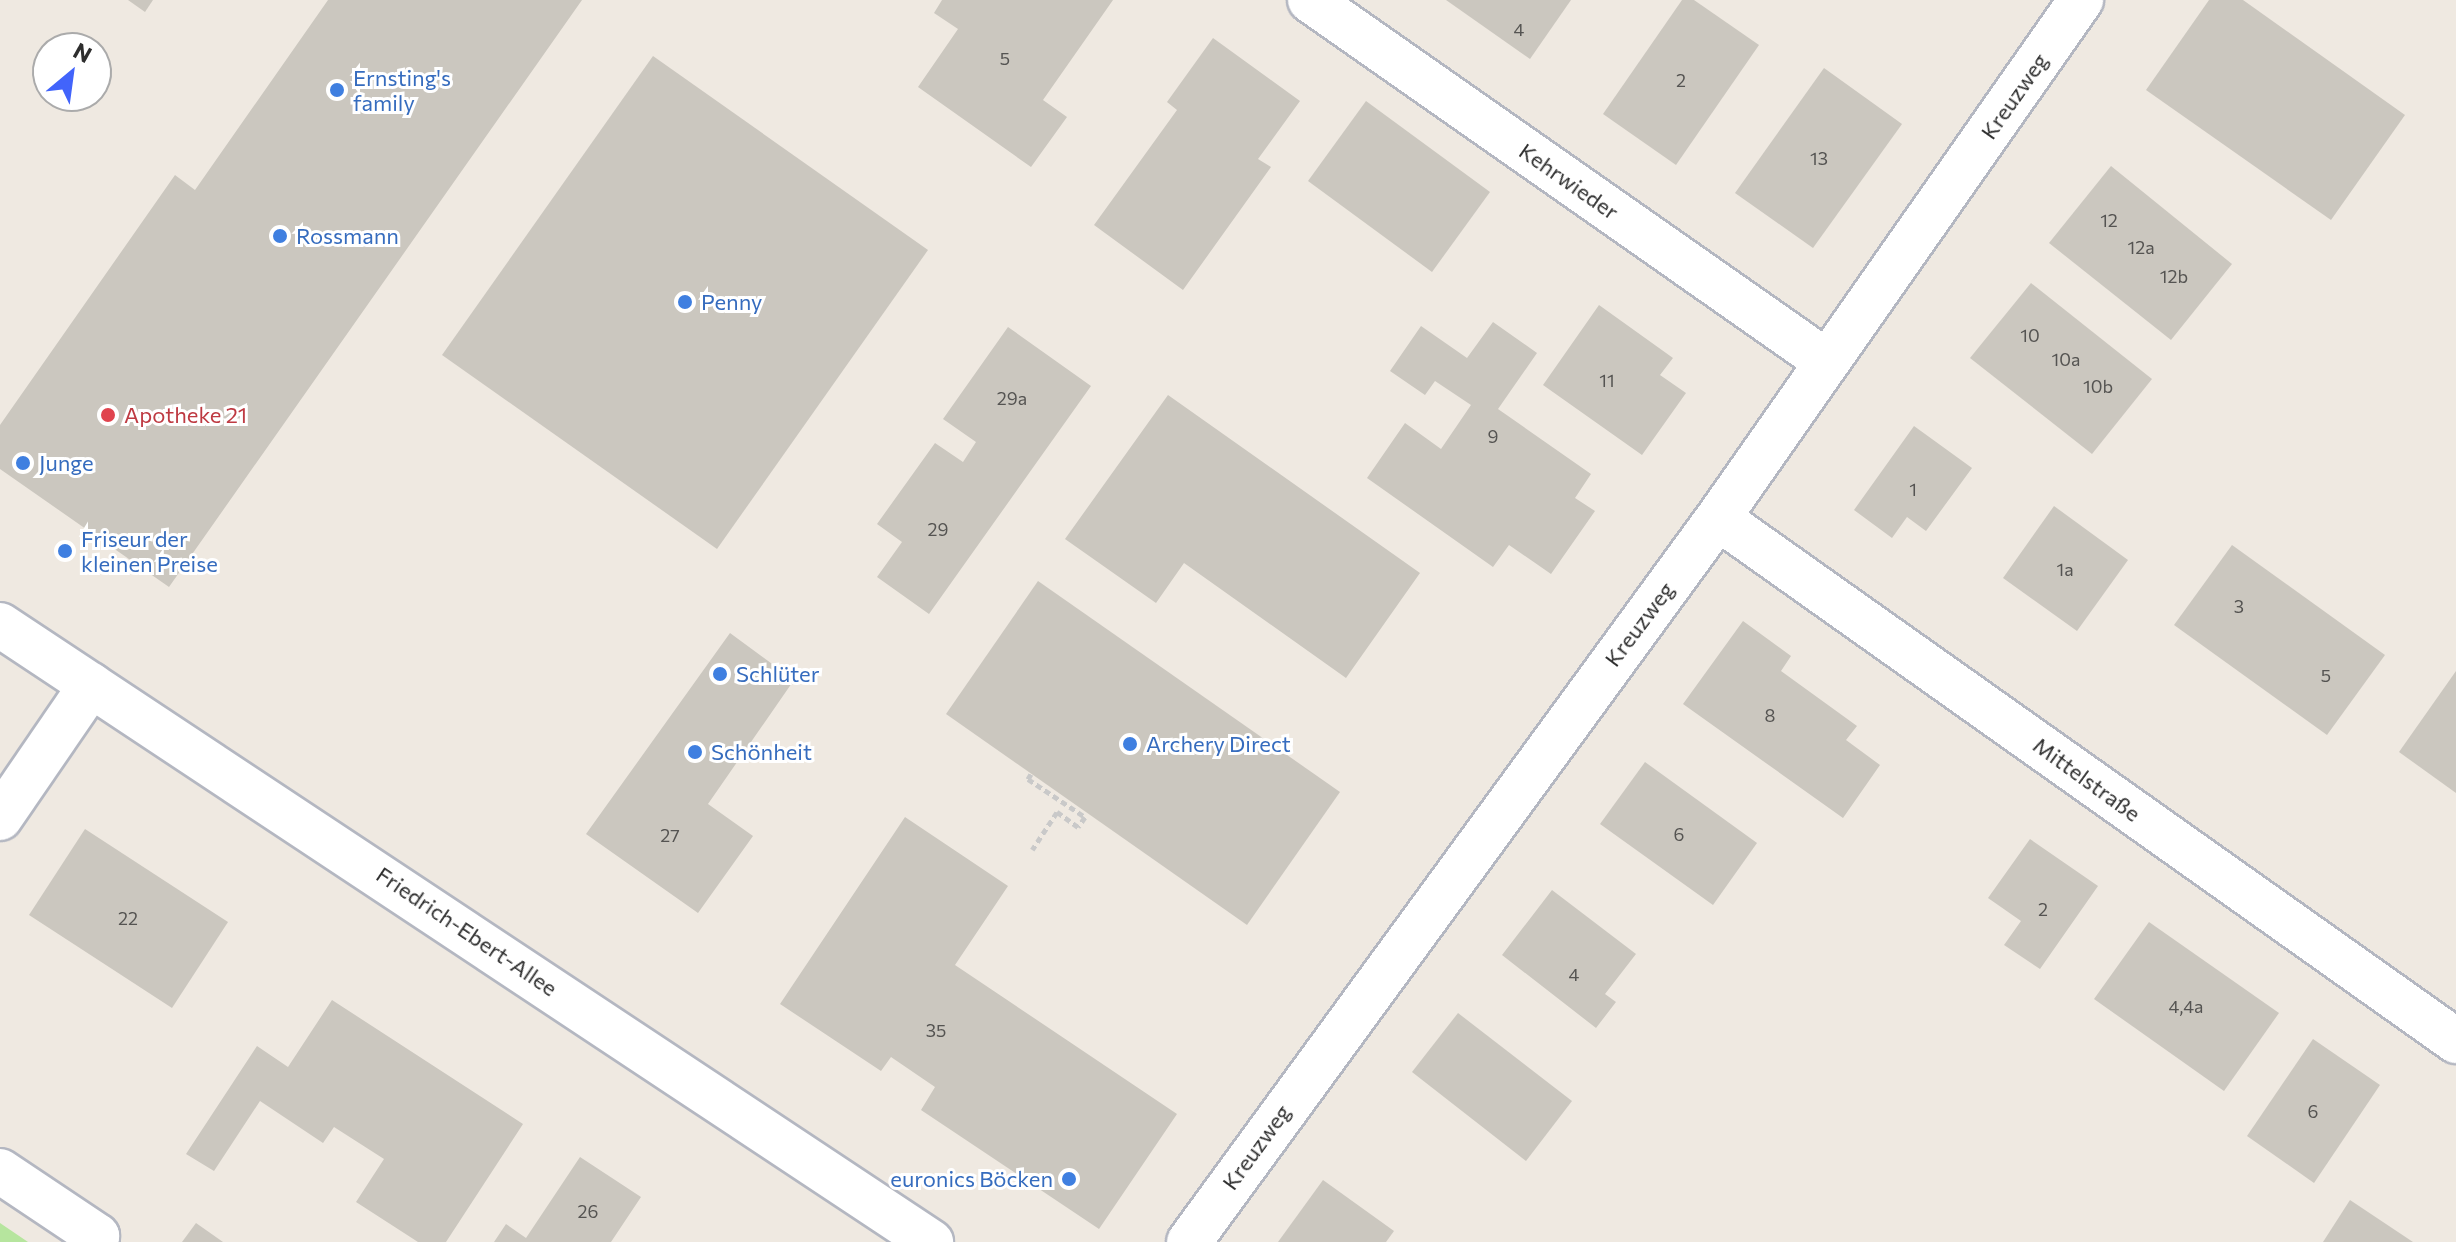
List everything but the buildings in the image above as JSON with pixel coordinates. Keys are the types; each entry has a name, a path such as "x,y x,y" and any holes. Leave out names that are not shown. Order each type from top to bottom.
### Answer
{"street":[{"name":"Kehrwieder","path":"1310,0 1827,362"},
{"name":"Kreuzweg","path":"1189,1242 1718,518 2081,0"},
{"name":"Mittelstraße","path":"1718,518 2456,1041"},
{"name":"Friedrich-Ebert-Allee","path":"0,625 931,1242"},
{"path":"0,818 91,685"},
{"path":"0,1171 97,1236 93,1242"}],"path":[{"path":"1031,774 1028,779 1085,817 1078,827 1057,812 1032,850"}],"green space":[{"path":"0,1223 28,1242 0,1242"}],"place":[{"name":"Ernsting's family","path":"337,90"},
{"name":"Rossmann","path":"280,236"},
{"name":"Penny","path":"685,302"},
{"name":"Apotheke 21","path":"108,415"},
{"name":"Junge","path":"23,463"},
{"name":"Friseur der kleinen Preise","path":"65,551"},
{"name":"Schlüter","path":"720,674"},
{"name":"Archery Direct","path":"1130,744"},
{"name":"Schönheit","path":"695,752"},
{"name":"euronics Böcken","path":"1069,1179"}]}
